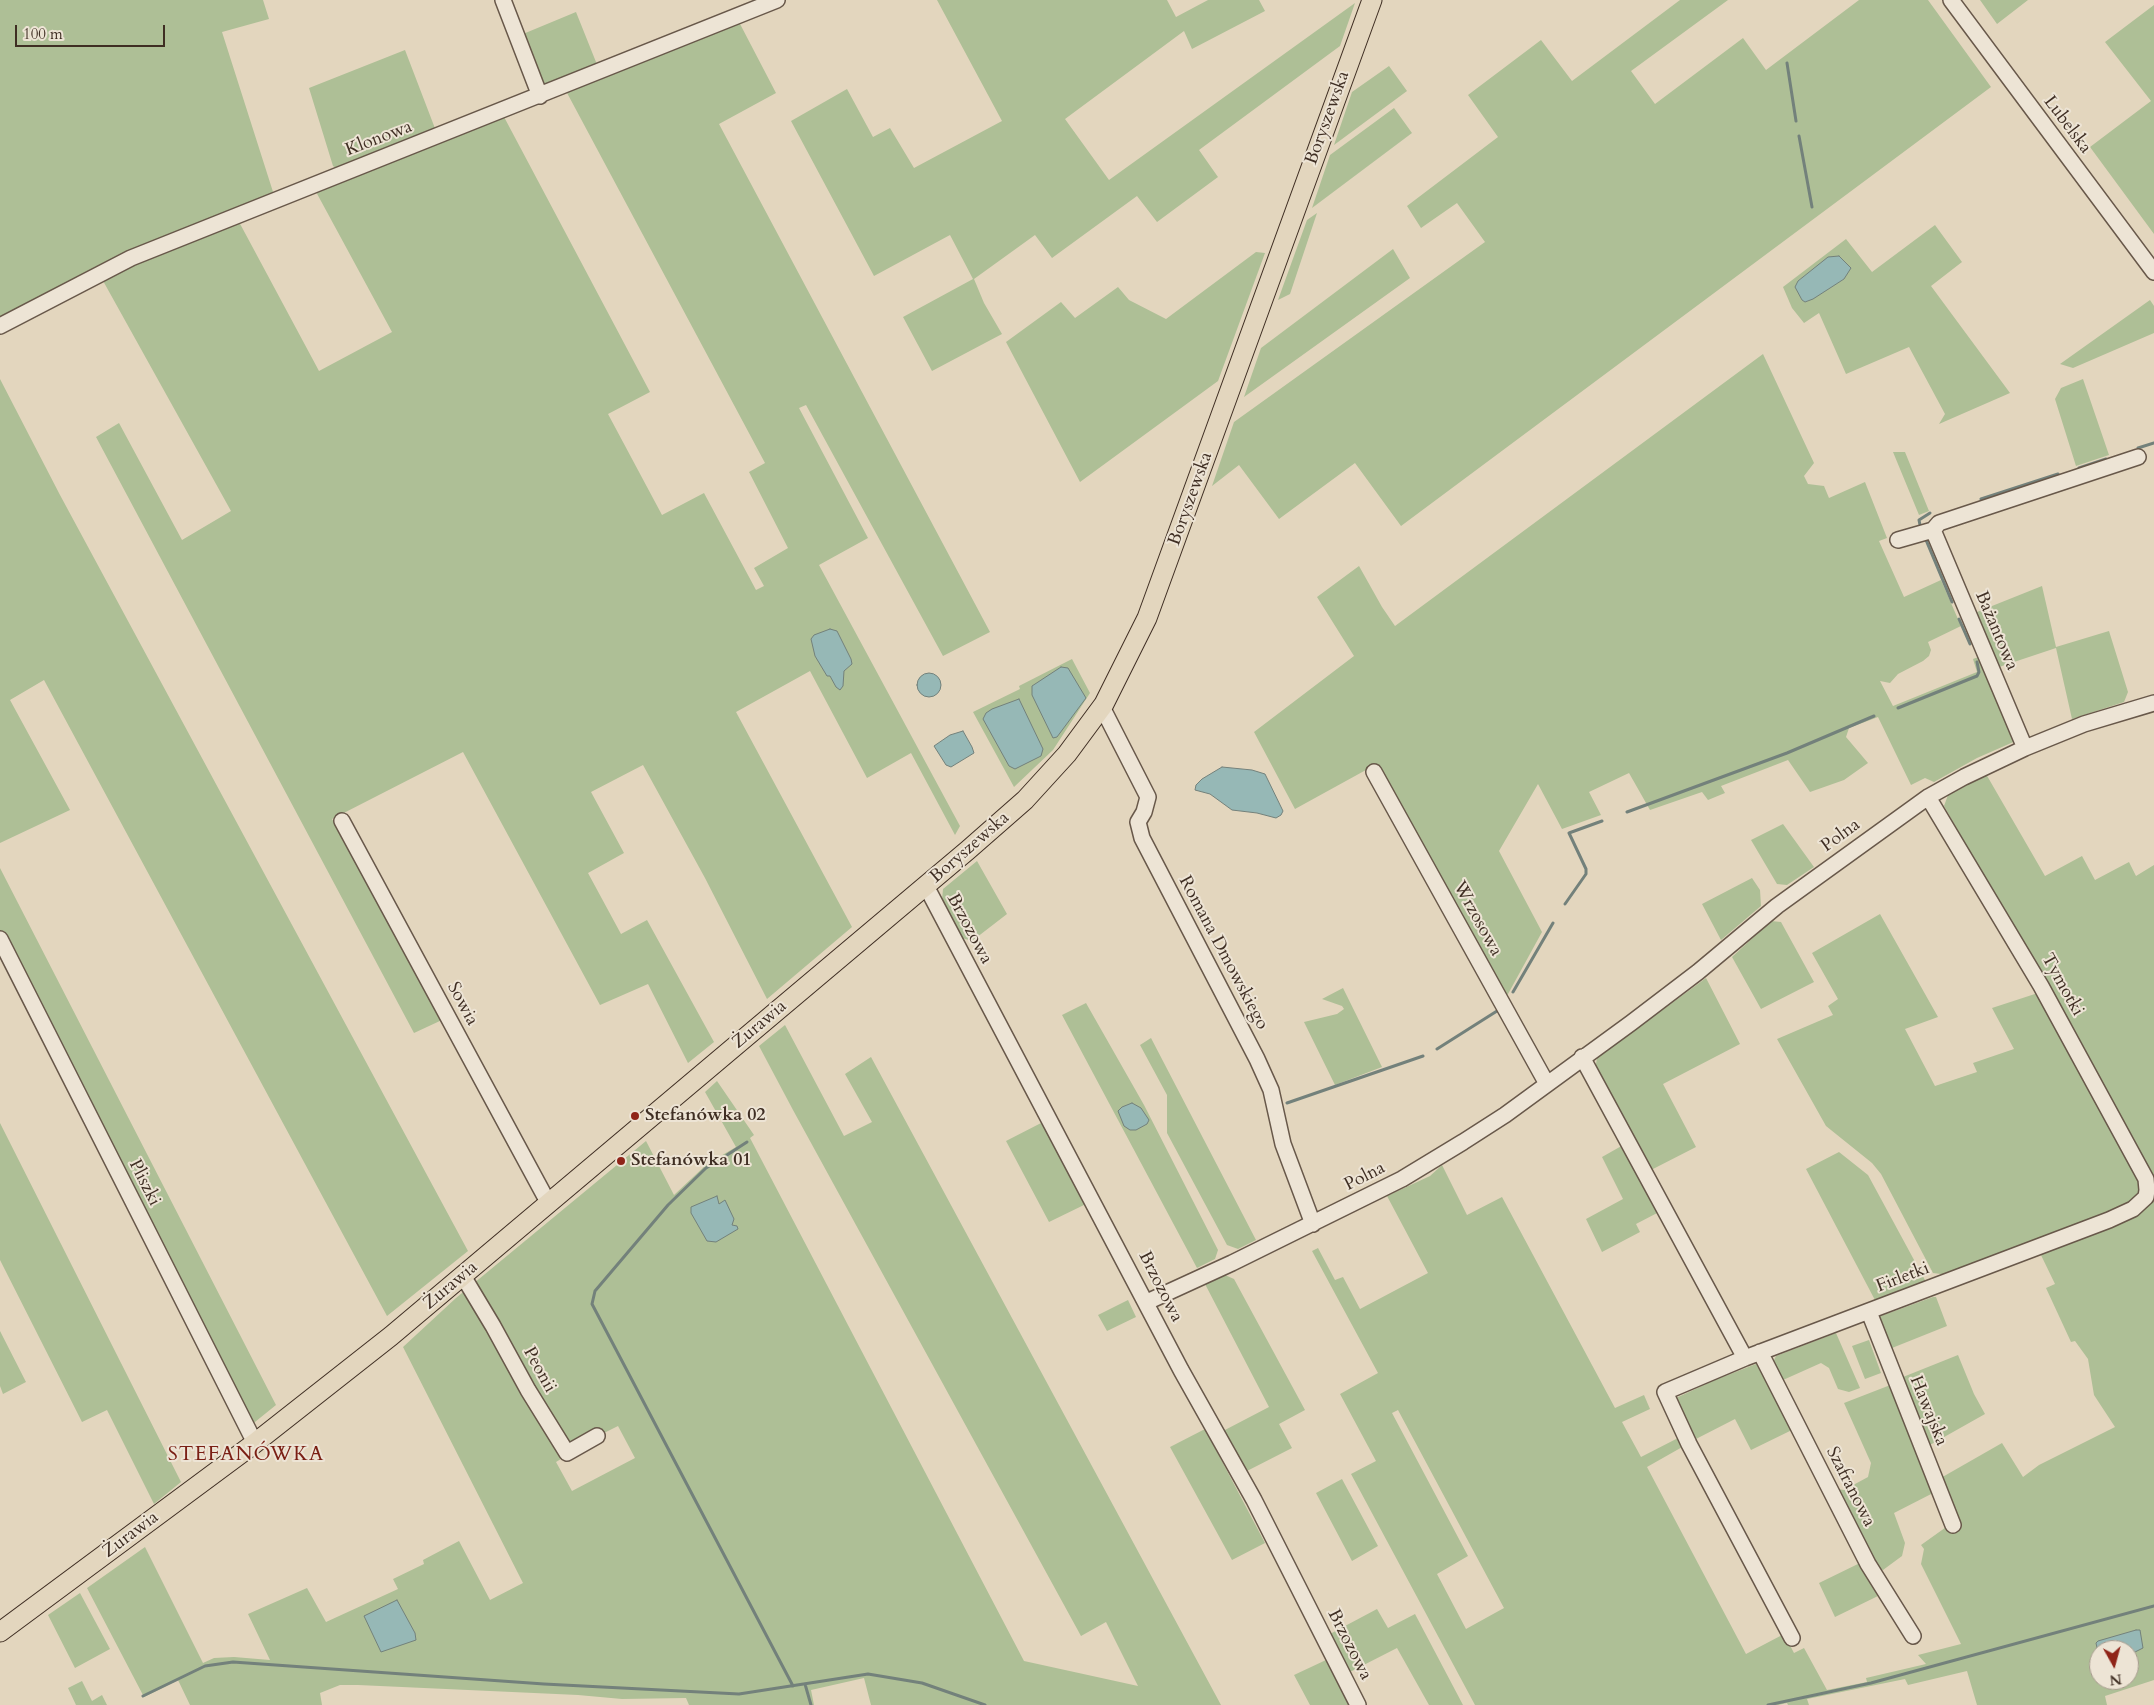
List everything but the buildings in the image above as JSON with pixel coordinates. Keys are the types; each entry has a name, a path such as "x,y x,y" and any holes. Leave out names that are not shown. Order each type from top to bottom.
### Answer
{"main road":[{"name":"Boryszewska","path":"886,920 1025,800 1067,754 1102,707 1147,618 1155,598 1372,0"},
{"name":"Żurawia","path":"1,1629 255,1443 391,1336 886,920"}],"street":[{"path":"503,0 540,96"},
{"name":"Klonowa","path":"0,326 132,258 777,0"},
{"name":"Lubelska","path":"1951,0 2154,272"},
{"path":"1898,540 1933,530 1939,524 2138,457"},
{"name":"Bażantowa","path":"1933,530 2025,748"},
{"name":"Polna","path":"1147,1302 1313,1224 1402,1179 1477,1133 1548,1084 1698,972 1777,906 1928,797 1964,776 2025,748 2084,724 2154,703"},
{"name":"Romana Dmowskiego","path":"1102,707 1148,797 1144,812 1138,822 1142,838 1257,1059 1271,1090 1283,1144 1313,1224"},
{"name":"Wrzosowa","path":"1374,772 1548,1084"},
{"name":"Tymotki","path":"1928,797 2042,986 2146,1179 2150,1192"},
{"name":"Sowia","path":"342,821 549,1204"},
{"name":"Brzozowa","path":"926,886 1147,1302 1181,1370 1254,1500 1358,1705"},
{"name":"Pliszki","path":"0,939 255,1443"},
{"path":"1582,1057 1745,1358"},
{"name":"Firletki","path":"1792,1638 1689,1444 1665,1392 1760,1352 2109,1220 2133,1209 2150,1192"},
{"name":"Peonii","path":"463,1276 528,1390 567,1452 598,1436"},
{"name":"Hawajska","path":"1869,1312 1953,1525"},
{"name":"Szafranowa","path":"1760,1352 1868,1564 1913,1636"}],"green space":[{"path":"0,0 263,0 269,19 222,32 274,195 108,262 0,317"},
{"path":"937,0 1167,0 1176,17 1208,0 1259,0 1265,11 1192,49 1184,31 1065,119 1109,180 1355,3 1340,46 1199,150 1218,177 1157,222 1137,196 1052,258 1035,235 974,279 984,303 1002,334 932,371 903,317 973,279 950,235 874,276 791,121 847,89 873,137 890,128 914,168 1002,121"},
{"path":"1680,0 1728,0 1631,71 1655,104 1743,38 1766,70 1859,0 1928,0 1991,87 1401,526 1355,463 1279,519 1239,465 1212,486 1234,422 1485,242 1457,203 1421,228 1407,206 1498,137 1468,95 1541,40 1572,81"},
{"path":"1980,0 2028,0 1997,24"},
{"path":"2154,5 2154,234 2090,147 2151,101 2105,42"},
{"path":"576,12 598,67 548,86 543,84 523,34"},
{"path":"739,22 776,93 719,124 990,632 943,656 806,405 799,408 868,538 819,565 960,826 955,835 911,753 867,778 810,671 736,712 852,927 767,999 705,878 643,765 591,792 624,853 588,873 621,934 647,920 714,1042 688,1063 648,984 600,1005 463,752 332,819 442,1020 414,1033 96,437 119,423 182,540 231,511 102,279 137,260 238,220 319,371 392,332 315,190 503,115 650,392 608,414 662,515 704,493 756,590 764,586 754,568 788,548 749,472 765,463 566,91"},
{"path":"405,50 436,131 339,170 333,166 309,88"},
{"path":"1389,66 1407,91 1334,145 1352,92"},
{"path":"1394,108 1412,133 1312,208 1330,155"},
{"path":"1317,213 1290,294 1278,300 1307,220"},
{"path":"1935,225 1962,262 1931,286 2010,393 1939,424 1945,414 1909,347 1846,374 1819,313 1804,323 1792,308 1783,287 1846,239 1872,272","holes":["1817,267 1844,279 1806,302 1802,300 1798,281"]},
{"path":"1393,249 1410,278 1244,397 1261,348"},
{"path":"1256,252 1265,253 1218,381 1080,482 1006,342 1061,302 1075,318 1118,287 1129,300 1166,319"},
{"path":"2150,300 2154,306 2154,333 2073,368 2060,364"},
{"path":"1763,354 1814,463 1804,476 1808,484 1824,486 1829,498 1865,482 1887,538 1879,541 1904,597 1941,580 1961,626 1928,642 1931,650 1929,656 1923,661 1898,674 1890,683 1880,681 1893,706 1977,672 1973,659 1981,656 2018,740 1977,758 1934,782 1925,778 1911,785 1878,717 1849,728 1846,737 1868,763 1844,780 1810,792 1788,760 1721,786 1725,793 1708,800 1702,792 1650,810 1629,773 1589,792 1601,815 1562,829 1538,784 1499,851 1542,932 1504,998 1375,765 1295,809 1254,732 1354,656 1317,597 1359,566 1395,626"},
{"path":"0,379 60,495 468,1251 387,1316 44,680 10,700 70,810 0,843"},
{"path":"2083,379 2109,455 2076,466 2055,399 2061,388"},
{"path":"1893,452 1905,452 1929,511 1919,515"},
{"path":"2042,586 2056,647 2109,631 2128,692 2124,702 2072,719 2056,648 1996,668 1972,614"},
{"path":"1072,659 1090,693 1053,750 1014,787 973,712 1020,689 1019,686"},
{"path":"1986,774 2045,876 2082,856 2095,880 2129,862 2136,876 2154,865 2154,1185 2042,979 1944,806 1948,795"},
{"path":"1783,824 1814,867 1787,885 1777,884 1751,840"},
{"path":"977,861 1007,914 972,941 962,938 942,900 943,889"},
{"path":"0,868 276,1405 250,1426 0,931"},
{"path":"1752,878 1760,890 1761,906 1721,940 1702,904"},
{"path":"1880,914 1938,1017 1905,1029 1935,1086 1977,1072 1973,1063 2014,1049 1992,1008 2041,992 2138,1172 2140,1188 2137,1198 2130,1206 1943,1279 1941,1274 1933,1273 1881,1174 1872,1163 1826,1126 1777,1039 1833,1015 1828,1006 1838,999 1812,953"},
{"path":"1771,921 1781,922 1814,982 1761,1009 1732,957"},
{"path":"1706,978 1740,1044 1663,1084 1696,1147 1653,1169 1648,1168 1595,1070 1597,1058"},
{"path":"1343,988 1382,1067 1335,1085 1304,1022 1337,1014 1344,1009 1342,1006 1322,999"},
{"path":"1086,1003 1144,1105 1218,1250 1215,1259 1197,1268 1062,1015"},
{"path":"785,1025 844,1136 872,1122 845,1074 871,1057 1221,1705 871,1705 864,1678 811,1690 814,1705 689,1705 686,1698 622,1699 578,1695 340,1685 320,1693 322,1705 190,1705 178,1680 144,1697 87,1588 145,1547 203,1663 214,1658 234,1657 270,1660 248,1614 307,1588 326,1622 398,1589 393,1579 424,1564 423,1560 459,1541 490,1600 523,1583 403,1347 456,1298 646,1141 674,1195 707,1164 736,1147 705,1092 717,1081 754,1135 750,1138 1024,1661 1138,1686 1106,1622 1081,1636 759,1046","holes":["618,1426 635,1458 572,1491 556,1462"]},
{"path":"1151,1038 1256,1240 1238,1249 1227,1245 1167,1133 1167,1095 1140,1045"},
{"path":"1043,1122 1086,1204 1049,1222 1006,1141"},
{"path":"0,1123 181,1482 154,1504 107,1410 82,1422 0,1260"},
{"path":"1625,1144 1661,1211 1636,1224 1640,1232 1602,1252 1586,1219 1623,1199 1602,1157"},
{"path":"1839,1152 1868,1175 1926,1282 1876,1302 1806,1169"},
{"path":"1442,1165 1467,1215 1502,1197 1615,1408 1644,1395 1650,1409 1622,1422 1641,1457 1680,1437 1684,1446 1647,1467 1746,1654 1784,1634 1794,1653 1804,1648 1827,1690 1867,1682 1866,1678 1926,1664 1918,1655 1961,1644 1921,1564 1924,1549 1921,1545 1949,1525 1939,1479 2002,1443 2023,1477 2039,1465 2115,1427 2094,1395 2088,1359 2075,1341 2071,1342 2046,1288 2055,1284 2040,1253 2150,1202 2154,1202 2154,1680 2139,1685 2139,1640 2137,1640 2140,1630 2136,1630 2105,1640 2089,1640 2089,1690 2123,1690 2105,1696 2107,1705 1977,1705 1967,1671 1908,1685 1905,1679 1807,1699 1809,1705 1788,1705 1787,1703 1778,1705 1475,1705 1351,1474 1376,1461 1340,1394 1378,1373 1312,1251 1318,1248 1335,1280 1343,1277 1360,1309 1428,1273 1387,1196 1430,1176","holes":["1398,1410 1504,1608 1466,1629 1437,1574 1468,1556 1392,1413"]},
{"path":"1225,1275 1234,1279 1305,1410 1279,1424 1292,1448 1245,1472 1223,1431 1269,1407 1205,1284"},
{"path":"1936,1297 1947,1326 1887,1350 1878,1317"},
{"path":"1128,1300 1136,1317 1107,1331 1098,1315"},
{"path":"0,1331 26,1382 3,1394 0,1386"},
{"path":"1836,1333 1860,1388 1849,1392 1838,1389 1829,1368 1821,1363 1783,1380 1773,1362 1776,1356"},
{"path":"1869,1340 1881,1373 1865,1379 1852,1346"},
{"path":"1958,1355 1974,1394 1985,1414 1930,1445 1915,1419 1903,1377"},
{"path":"1756,1364 1762,1366 1794,1429 1751,1450 1735,1419 1694,1440 1676,1398"},
{"path":"1893,1384 1937,1491 1894,1513 1905,1543 1902,1556 1883,1570 1878,1568 1838,1489 1844,1490 1868,1477 1871,1463 1844,1403"},
{"path":"1205,1429 1265,1543 1232,1560 1170,1447"},
{"path":"1342,1479 1378,1546 1352,1561 1316,1493"},
{"path":"1862,1562 1878,1596 1835,1617 1819,1583"},
{"path":"80,1593 110,1649 75,1668 48,1615"},
{"path":"1377,1609 1388,1628 1415,1614 1463,1705 1429,1705 1397,1648 1350,1672 1330,1634"},
{"path":"1326,1660 1350,1705 1310,1705 1294,1675"},
{"path":"82,1681 92,1701 102,1695 107,1705 76,1705 68,1688"}],"water":[{"path":"1839,256 1851,268 1844,279 1813,299 1805,302 1802,300 1795,287 1798,281 1828,257"},
{"path":"830,629 837,631 852,664 844,671 843,686 840,690 836,687 830,676 827,676 815,656 811,639 814,635"},
{"path":"1061,667 1068,668 1086,698 1057,737 1053,738 1032,695 1032,686"},
{"path":"929,673 937,677 941,685 937,693 929,697 921,693 917,685 921,677"},
{"path":"1019,699 1043,749 1041,756 1015,769 1009,766 983,719 986,713 992,709"},
{"path":"963,731 974,753 951,767 946,765 934,746 950,735"},
{"path":"1222,767 1252,770 1265,774 1283,811 1281,815 1276,818 1257,813 1232,810 1210,794 1195,790 1196,785 1202,779"},
{"path":"1132,1103 1141,1108 1149,1120 1147,1124 1136,1130 1130,1130 1124,1126 1118,1111"},
{"path":"717,1196 719,1204 725,1200 734,1219 732,1225 737,1226 738,1229 716,1242 707,1241 691,1213 691,1207"},
{"path":"397,1600 415,1633 416,1640 381,1652 364,1616"},
{"path":"2140,1630 2143,1648 2139,1650 2139,1640 2101,1640"}],"waterway":[{"path":"1787,63 1796,121"},
{"path":"1799,136 1812,207"},
{"path":"2138,448 2154,443"},
{"path":"2079,468 2106,459"},
{"path":"1981,499 2058,474"},
{"path":"1920,525 1919,520 1930,513"},
{"path":"1926,540 1952,602"},
{"path":"1959,619 1970,644"},
{"path":"1898,708 1977,676 1979,672 1977,662"},
{"path":"1627,812 1787,753 1874,716"},
{"path":"1565,904 1586,874 1586,869 1569,833 1602,821"},
{"path":"1513,992 1553,923"},
{"path":"1437,1049 1497,1011"},
{"path":"1287,1103 1423,1056"},
{"path":"727,1155 747,1142"},
{"path":"716,1162 706,1168 668,1205 595,1291 592,1304 793,1686"},
{"path":"1768,1705 1871,1683 2154,1606"},
{"path":"143,1696 205,1666 233,1662 544,1684 739,1694 868,1674 922,1683 985,1705"},
{"path":"805,1684 811,1705"}],"place":[{"name":"Stefanówka 02","path":"635,1116"},
{"name":"Stefanówka 01","path":"621,1161"}],"district":[{"name":"STEFANÓWKA","path":"246,1455"}]}
